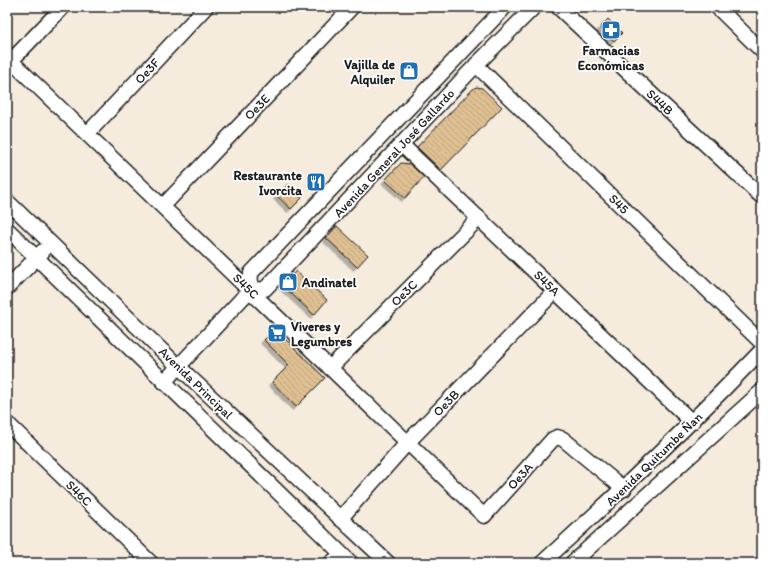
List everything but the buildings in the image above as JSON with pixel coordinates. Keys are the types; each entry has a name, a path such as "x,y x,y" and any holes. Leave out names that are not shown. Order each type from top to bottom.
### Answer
{"street":[{"path":"8,61 63,7"},
{"name":"Oe3F","path":"87,134 206,7"},
{"name":"Oe3E","path":"163,206 352,7"},
{"name":"Avenida General José Gallardo","path":"505,7 251,273 250,290 265,289 476,65 534,7"},
{"name":"S44B","path":"558,7 762,198"},
{"path":"717,7 762,51"},
{"name":"S45C","path":"8,61 163,206 484,516"},
{"name":"S45","path":"476,65 762,343"},
{"name":"S45A","path":"402,144 692,422"},
{"name":"Avenida Principal","path":"7,201 178,366 388,563"},
{"name":"Oe3C","path":"330,368 478,218"},
{"name":"Avenida Principal","path":"7,229 347,559"},
{"path":"7,288 51,243"},
{"path":"164,382 250,290"},
{"name":"Oe3B","path":"340,518 408,442 555,291"},
{"name":"Avenida Quitumbe Ñan","path":"542,563 624,489 762,350"},
{"path":"572,563 762,391"},
{"name":"S46C","path":"7,423 151,563"},
{"name":"Oe3A","path":"484,516 553,439 557,437 563,439 624,489"},
{"path":"331,563 347,559"}],"place":[{"name":"Farmacias Económicas","path":"611,30"},
{"name":"Vajilla de Alquiler","path":"409,71"},
{"name":"Restaurante Ivorcita","path":"316,182"},
{"name":"Andinatel","path":"288,282"},
{"name":"Viveres y Legumbres","path":"277,333"}]}
